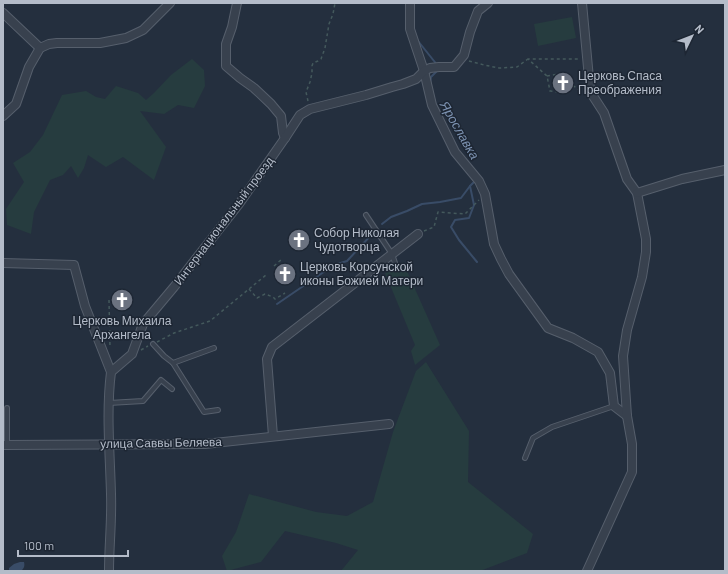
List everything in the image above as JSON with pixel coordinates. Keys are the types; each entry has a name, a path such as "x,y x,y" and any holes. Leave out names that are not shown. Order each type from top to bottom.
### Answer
{"street":[{"path":"3,116 16,104 30,68 40,48 57,42 100,43 126,38 143,30 170,3"},
{"path":"237,3 232,27 226,44 226,66 254,88 281,116 285,138"},
{"path":"410,3 410,29 424,71 432,105 454,152 479,181 485,194 494,244 501,259 509,274 548,328 573,338 598,352 610,373 614,406 627,416"},
{"path":"461,59 464,55 470,32 478,11 488,3"},
{"path":"582,3 590,89 604,113 627,180 637,194 646,239 646,252 642,277 627,330 622,356 627,416 632,444 632,472 587,571"},
{"path":"3,13 40,48"},
{"name":"Интернациональный проезд","path":"111,372 132,354 143,324 239,204 300,115 310,109 403,84 416,79 424,71 430,68 454,66 461,59"},
{"path":"637,194 682,179 725,170"},
{"path":"273,436 267,359 272,347 418,234"},
{"path":"3,263 74,265 85,306 111,372 109,384 111,496 109,571"},
{"name":"улица Саввы Беляева","path":"5,445 200,444 389,424"}],"lane":[{"path":"366,215 392,254 396,266"},
{"path":"153,344 173,363 204,412 218,410"},
{"path":"173,363 214,348"},
{"path":"109,403 143,401 161,380 172,389"},
{"path":"525,458 533,438 552,427 614,406"},
{"path":"5,445 7,408"}],"path":[{"path":"310,109 306,92 310,82 312,66 313,63 321,59 325,48 329,24 334,14 335,3"},
{"path":"461,59 499,68 517,67 528,59 587,59"},
{"path":"528,59 547,76 550,91 565,93 573,85"},
{"path":"547,76 558,74 579,90 590,89"},
{"path":"418,234 434,227 438,212 464,214 485,194"},
{"path":"274,266 282,259"},
{"path":"132,354 174,333 210,321 266,275"},
{"path":"249,289 257,298 266,294 276,299 285,293"},
{"path":"110,300 110,348"}],"green space":[{"path":"572,17 576,38 538,46 534,24"},
{"path":"192,59 204,70 205,86 194,108 178,105 164,114 140,111 166,147 154,180 123,157 106,167 88,155 84,168 78,178 71,166 63,175 50,180 34,212 31,234 7,225 6,209 24,182 13,163 30,152 43,135 62,95 86,91 96,97 105,99 116,86 138,93 146,100 171,75"},
{"path":"403,262 440,345 415,365 411,351 415,345 385,273"},
{"path":"426,362 469,431 468,482 533,534 527,553 480,571 341,571 358,550 336,543 285,531 261,562 227,571 222,556 236,532 249,494 316,512 347,516 373,502 393,432 416,371"}],"water":[{"path":"20,562 24,562 24,567 21,571 9,571 9,568"}],"waterway":[{"name":"Ярославка","path":"418,41 438,66"},
{"name":"Ярославка","path":"430,83 431,77 438,70"},
{"name":"Ярославка","path":"475,181 470,186 474,205 469,218 455,220 451,227 459,240 477,262"},
{"path":"382,224 391,217 422,204 461,198 470,186"},
{"path":"277,304 334,265 347,261 373,233"}],"place":[{"name":"Церковь Спаса Преображения","path":"563,83"},
{"name":"Собор Николая Чудотворца","path":"299,240"},
{"name":"Церковь Корсунской иконы Божией Матери","path":"285,274"},
{"name":"Церковь Михаила Архангела","path":"122,300"}]}
